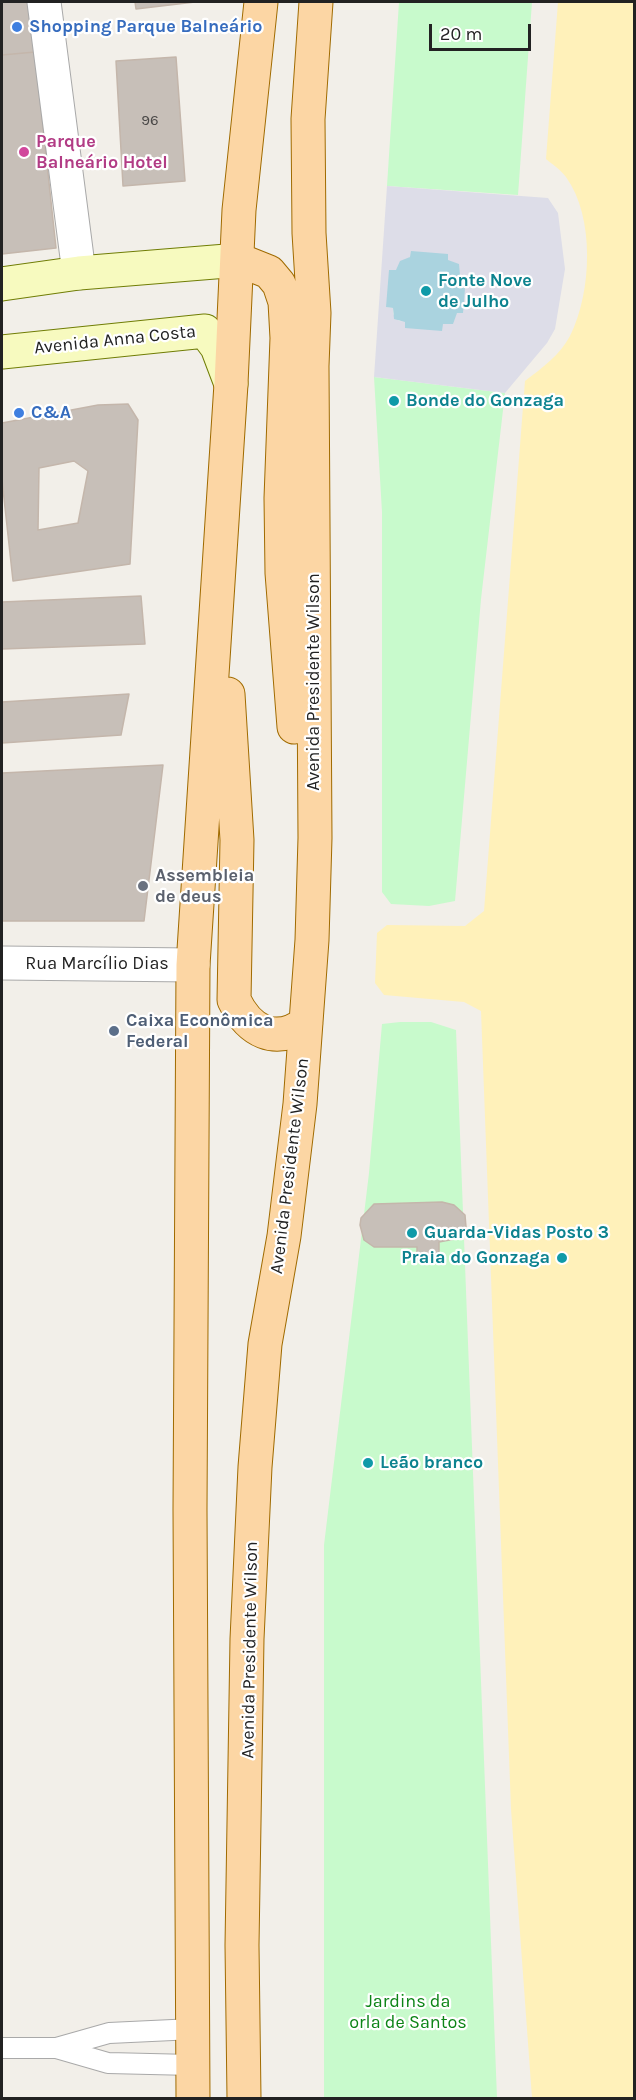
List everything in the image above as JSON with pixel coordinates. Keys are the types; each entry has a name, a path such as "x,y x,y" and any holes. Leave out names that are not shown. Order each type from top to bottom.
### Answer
{"main road":[{"path":"193,2098 190,1529 193,965 239,260 242,173 261,2"},
{"name":"Avenida Presidente Wilson","path":"244,2098 242,1945 247,1639 255,1467 265,1344 284,1236 300,1104 315,838 312,366 315,313 309,233 308,119 316,2"},
{"path":"2,284 79,273 239,260 269,272 279,284 285,302 287,338 281,498 282,573 296,748 315,838"},
{"name":"Avenida Anna Costa","path":"2,352 205,331 217,347 231,384"},
{"path":"218,586 234,760 237,840 234,1000 243,1018 260,1031 280,1033 299,1029 306,1023"}],"street":[{"path":"44,2 79,273"},
{"name":"Rua Marcílio Dias","path":"2,963 193,965"}],"lane":[{"path":"2,2048 56,2048 109,2033 194,2029"},
{"path":"56,2048 108,2063 192,2065"}],"sand":[{"name":"Praia do Gonzaga","path":"558,2 634,2 634,2098 532,2098 511,1809 481,1011 464,1002 384,995 375,983 377,933 387,925 465,926 484,911 525,381 556,355 566,343 577,318 586,277 586,233 582,213 566,177 546,159"}],"green space":[{"path":"399,2 532,2 518,195 387,186"},
{"path":"374,377 505,393 481,599 455,901 429,906 391,904 382,892 382,512"},
{"name":"Jardins da orla de Santos","path":"431,1022 456,1030 497,2098 324,2098 324,1545 369,1173 382,1024"}],"shaded area":[{"path":"387,186 548,198 558,213 565,269 555,329 547,343 505,393 374,377","holes":["410,257 460,276 463,313 457,313 443,324 399,321 393,314 393,308 387,307 390,270 396,271"]}],"water":[{"name":"Fonte Nove de Julho","path":"411,251 448,254 448,260 459,264 460,275 466,276 463,313 457,313 453,324 443,324 442,331 405,328 405,322 394,319 393,308 386,307 389,270 396,270 400,261 410,257"}],"building":[{"name":"Shopping Parque Balneário","path":"2,2 29,2 35,52 2,55"},
{"path":"135,2 195,2 136,9"},
{"name":"Parque Balneário Hotel","path":"35,52 56,248 2,254 2,55"},
{"path":"176,57 185,181 123,186 116,61"},
{"path":"128,404 138,420 130,564 13,581 2,480 2,423 98,405","holes":["74,461 88,471 78,523 38,530 39,468"]},
{"path":"141,596 145,644 2,649 2,602"},
{"path":"129,694 121,735 2,743 2,702"},
{"path":"163,765 144,921 2,921 2,773"},
{"name":"Guarda-Vidas Posto 3","path":"442,1202 454,1205 465,1215 466,1227 460,1238 439,1242 439,1258 417,1259 417,1247 374,1247 364,1240 360,1225 361,1218 374,1204"}],"place":[{"name":"Shopping Parque Balneário","path":"17,27"},
{"name":"Parque Balneário Hotel","path":"24,152"},
{"name":"Fonte Nove de Julho","path":"426,291"},
{"name":"Bonde do Gonzaga","path":"394,401"},
{"name":"C&A","path":"19,413"},
{"name":"Assembleia de deus","path":"143,886"},
{"name":"Caixa Econômica Federal","path":"114,1031"},
{"name":"Guarda-Vidas Posto 3","path":"412,1233"},
{"name":"Praia do Gonzaga","path":"562,1258"},
{"name":"Leão branco","path":"368,1463"}]}
